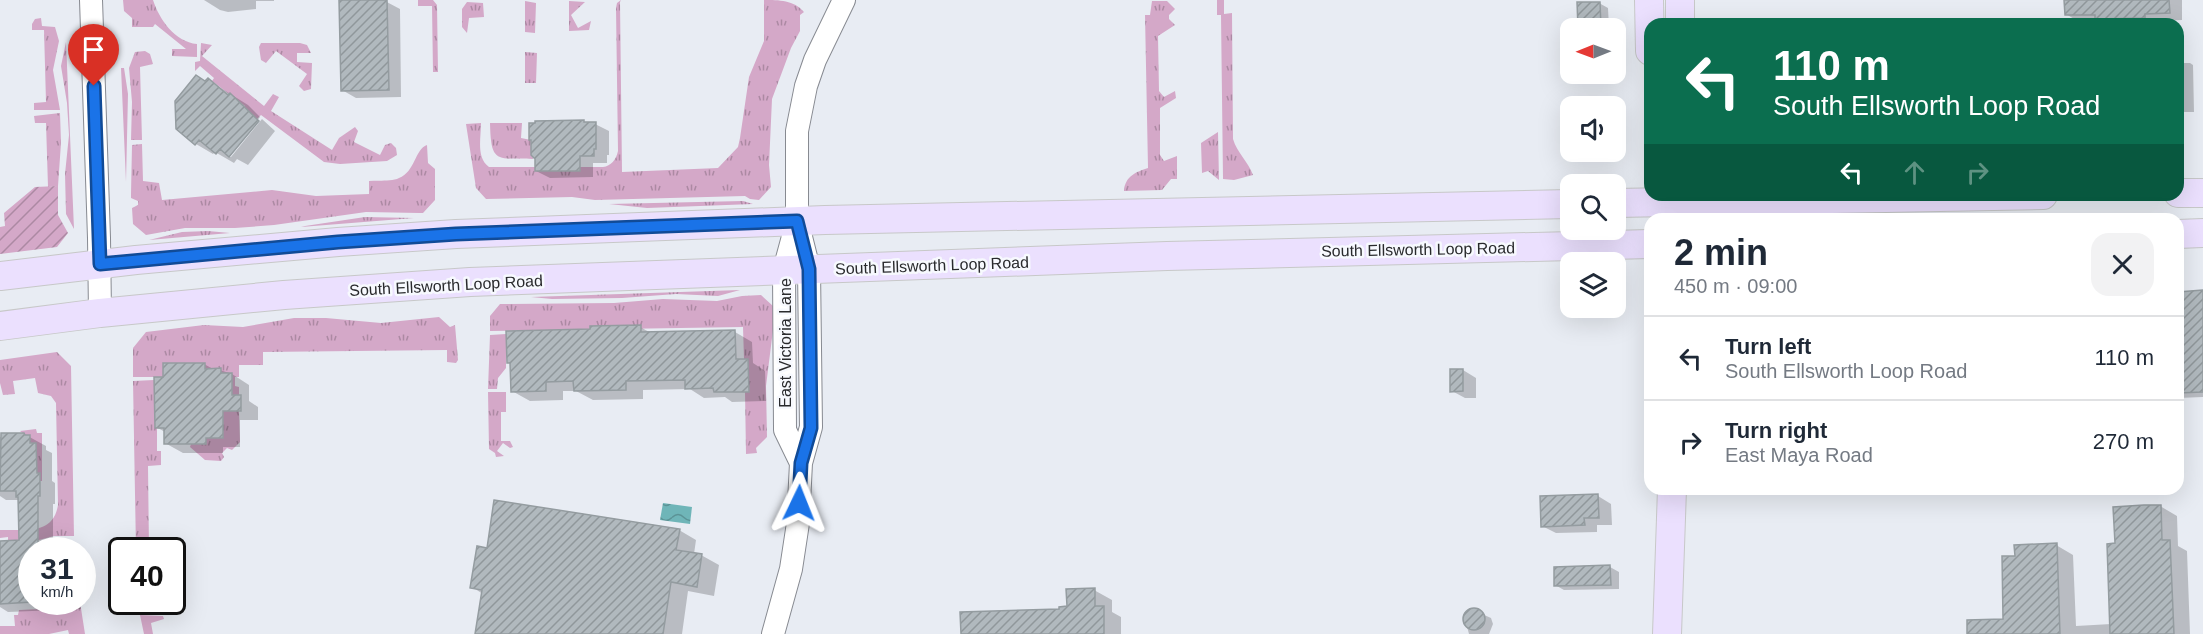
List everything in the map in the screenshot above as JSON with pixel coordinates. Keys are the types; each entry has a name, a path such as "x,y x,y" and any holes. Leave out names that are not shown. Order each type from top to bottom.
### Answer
{"main road":[{"path":"1649,0 1649,18"},
{"path":"1680,0 1680,18"},
{"path":"2184,193 2203,193"},
{"path":"1626,204 1652,206 1826,201"},
{"path":"0,276 100,264 338,242 456,234 797,221 1560,204"},
{"path":"2184,234 2203,233"},
{"name":"South Ellsworth Loop Road","path":"0,326 100,313 284,295 470,282 1200,255 1644,244"},
{"path":"1667,634 1671,495"}],"street":[{"path":"91,0 100,313"},
{"name":"East Victoria Lane","path":"773,634 791,569 798,523 801,463 811,428 797,269 797,131 815,60 844,0"}],"green space":[{"path":"123,0 153,0 159,15 175,34 197,44 197,57 172,56 172,49 186,49 155,24 153,27 132,27 132,18 124,11"},
{"path":"418,0 433,0 437,5 438,72 433,72 432,6 418,6"},
{"path":"621,0 622,172 718,168 738,147 749,77 764,41 764,0 791,3 804,12 800,15 800,31 791,48 772,99 769,165 771,187 759,200 745,196 595,200 572,197 486,199 476,188 466,124 481,123 481,153 489,167 603,167 611,164 618,151 616,8 617,3"},
{"path":"1217,0 1224,0 1224,14 1232,13 1233,139 1253,175 1234,180 1223,179 1221,15 1217,15"},
{"path":"525,1 536,3 535,33 525,32"},
{"path":"569,1 585,2 571,15 578,28 591,21 589,30 569,31"},
{"path":"1152,1 1167,1 1175,9 1169,15 1169,19 1175,25 1158,36 1159,91 1164,97 1175,91 1176,98 1160,108 1160,155 1164,161 1177,156 1177,179 1171,179 1162,190 1124,191 1129,178 1148,168 1145,15 1150,15"},
{"path":"467,2 483,3 484,17 469,18 467,33 462,27 462,9"},
{"path":"41,18 42,26 55,27 59,41 53,70 60,110 34,110 34,103 46,102 44,30 32,30 35,19"},
{"path":"66,42 74,229 66,214 65,174 69,135 61,66"},
{"path":"201,43 212,45 202,56 264,106 273,94 279,97 271,111 332,150 339,138 355,127 358,131 354,142 380,155 385,145 391,143 396,148 397,155 387,161 340,164 324,162 261,115 257,119 244,108 245,106 212,81 214,78 200,66 195,71 195,62 200,61"},
{"path":"261,43 307,45 311,53 297,53 297,62 312,63 311,89 304,91 299,86 307,74 276,51 266,63 261,60 259,47"},
{"path":"145,51 150,54 153,64 140,67 142,140 131,140 132,102 129,68 135,52"},
{"path":"525,52 537,53 536,83 525,83"},
{"path":"121,68 124,68 128,94 126,182"},
{"path":"60,113 61,143 58,186 48,187 46,123 35,123 34,116"},
{"path":"490,123 522,123 521,138 531,140 533,159 511,159 498,156 492,146"},
{"path":"1218,132 1219,180 1208,171 1202,173 1201,143"},
{"path":"142,144 143,181 159,183 162,200 272,190 316,196 369,194 369,181 392,180 404,175 423,147 427,145 428,163 435,169 435,200 423,213 366,212 274,225 185,228 146,235 133,224 132,208 138,205 138,201 131,198 132,145"},
{"path":"58,186 58,215 68,233 57,247 0,254 0,227 5,226 4,213 35,187"},
{"path":"743,201 753,204 647,208 609,204"},
{"path":"365,217 414,218 301,227 305,226"},
{"path":"182,232 230,233 149,240"},
{"path":"740,290 718,296 676,294 622,298 531,297"},
{"path":"761,295 773,306 774,322 766,386 767,437 756,448 757,453 746,454 745,392 749,391 748,360 744,359 743,327 490,331 490,316 500,304 614,303 663,299 717,301"},
{"path":"439,317 450,327 455,325 458,360 456,363 447,362 447,350 263,352 263,365 239,365 239,377 235,377 235,386 239,387 239,395 228,395 232,388 232,373 221,373 220,368 205,369 204,363 163,363 163,377 133,377 133,348 146,332 204,325 243,327 294,318 326,318 381,323"},
{"path":"506,334 506,368 498,378 497,389 488,389 490,335"},
{"path":"57,352 71,366 74,536 18,537 18,540 8,540 8,537 0,538 0,530 28,530 44,526 55,515 58,505 56,403 51,396 38,393 35,378 13,381 15,394 3,395 0,383 0,360"},
{"path":"154,380 155,427 157,428 157,451 161,451 161,465 148,466 149,537 136,537 133,381"},
{"path":"488,392 506,392 506,412 501,412 501,441 510,441 513,447 510,448 503,443 497,451 504,456 496,457 495,453 489,449"},
{"path":"221,409 239,411 240,442 232,450 227,448 222,453 224,457 221,461 205,460 190,447 191,444 205,444 206,438 223,438"},
{"path":"36,429 37,433 42,433 42,481 40,481 40,473 37,473 36,443 30,443 30,435 25,435 20,431"},
{"path":"14,615 82,615 85,634 69,634 68,630 49,634 0,634 0,626 15,626"},
{"path":"140,615 163,616 164,619 151,623 153,634 144,634"}],"water":[{"path":"663,503 692,507 690,524 660,520"}],"building":[{"path":"339,0 387,0 389,90 341,91"},
{"path":"2064,0 2169,0 2170,13 2145,14 2145,18 2095,18 2095,15 2065,15"},
{"path":"1577,2 1600,2 1601,18 1578,18"},
{"path":"196,75 205,81 208,78 228,95 230,93 259,121 229,157 220,149 216,154 199,140 195,145 176,129 175,101"},
{"path":"584,120 584,122 596,122 596,149 594,149 594,156 580,156 580,171 535,171 535,159 531,155 531,140 529,140 529,123"},
{"path":"2203,290 2203,392 2184,393 2184,292"},
{"path":"641,325 641,332 735,330 736,359 748,359 749,392 714,392 713,388 685,389 685,380 626,381 626,390 574,391 573,381 546,382 546,391 511,392 506,331"},
{"path":"163,363 205,363 205,369 221,368 221,373 232,373 232,395 241,395 241,411 223,411 223,438 206,438 206,444 164,444 164,428 155,428 154,377 163,377"},
{"path":"1450,369 1463,369 1463,391 1450,392"},
{"path":"1,433 30,435 30,443 36,443 37,473 40,473 38,537 19,537 16,491 0,491"},
{"path":"1598,494 1599,518 1584,518 1585,525 1541,527 1540,496"},
{"path":"494,500 680,529 676,550 702,554 697,587 671,582 663,634 475,634 482,590 470,588 477,546 487,548"},
{"path":"2161,505 2162,540 2170,540 2174,634 2110,634 2107,544 2115,543 2113,507"},
{"path":"18,540 18,603 0,604 0,541"},
{"path":"2057,543 2060,634 1967,634 1967,620 2003,619 2002,556 2015,556 2014,545"},
{"path":"1610,565 1611,585 1554,586 1554,567"},
{"path":"1095,588 1095,606 1104,606 1104,634 961,634 960,612 1059,609 1059,607 1067,606 1066,589"},
{"path":"1474,608 1482,611 1485,619 1482,627 1474,630 1466,627 1463,619 1466,611"}],"route":[{"path":"94,86 100,264 338,242 456,234 797,221 809,269 811,428 801,463 799,503"}]}
